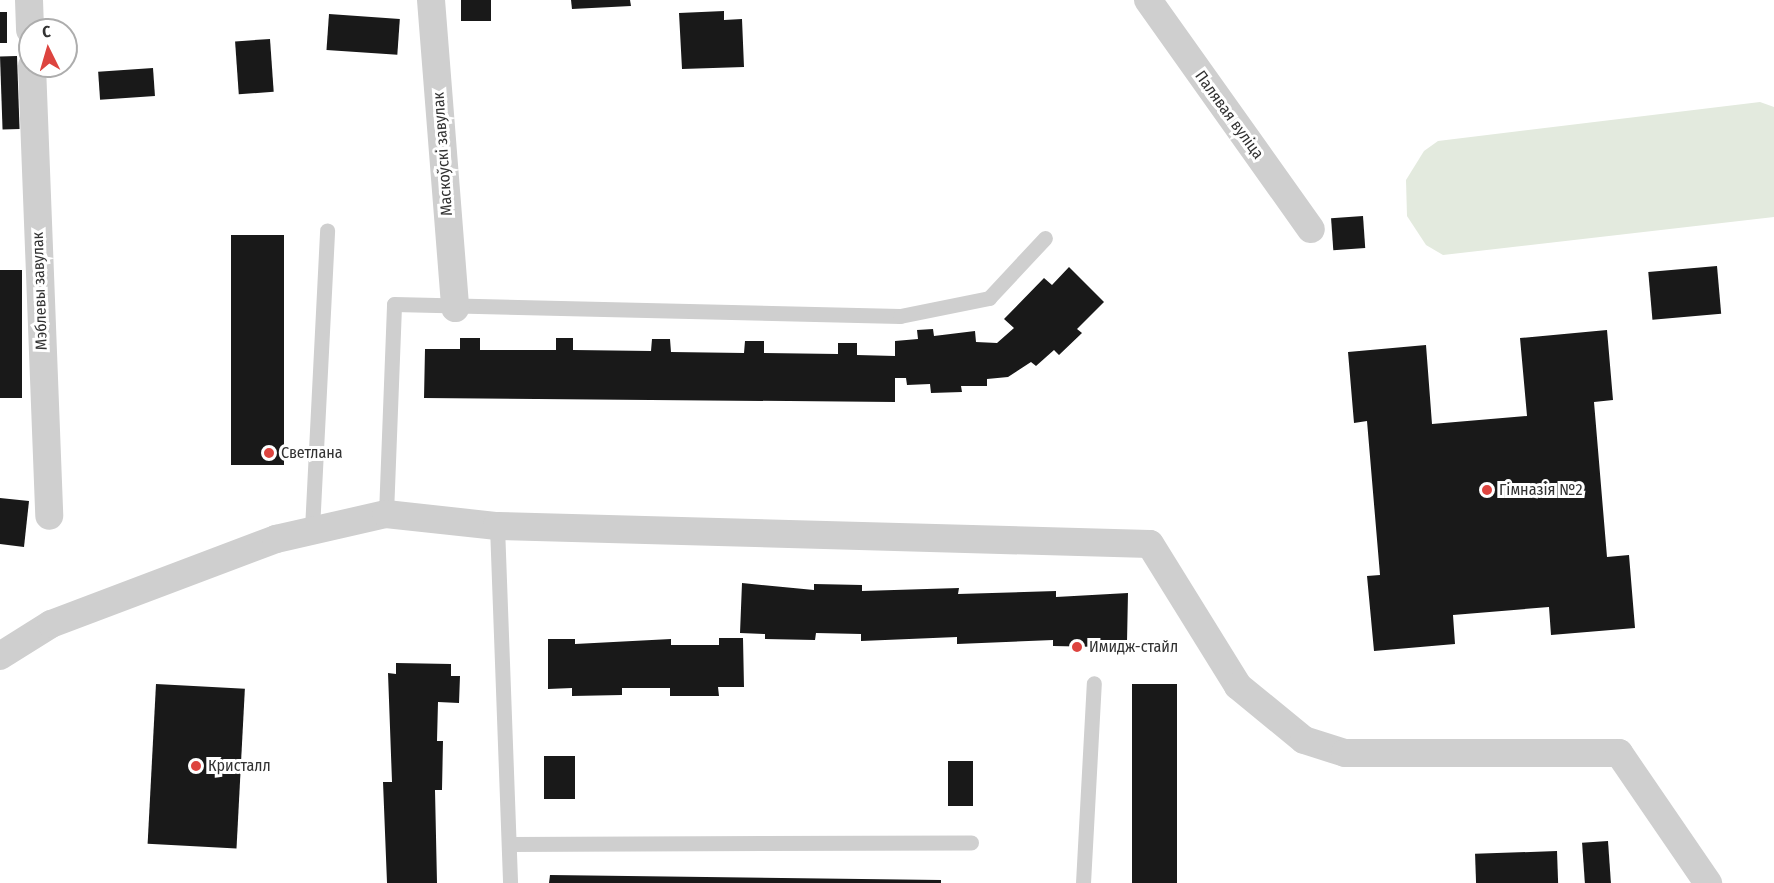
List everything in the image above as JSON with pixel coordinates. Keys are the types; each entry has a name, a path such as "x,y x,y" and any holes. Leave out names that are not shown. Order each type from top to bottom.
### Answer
{"street":[{"path":"29,0 30,18"},
{"name":"Маскоўскі завулак","path":"431,0 455,308"},
{"name":"Палявая вуліца","path":"1148,0 1311,229"},
{"name":"Мэблевы завулак","path":"32,78 49,516"},
{"path":"0,656 51,624 312,529 386,514 497,526 1150,544 1238,686 1304,740 1345,753 1619,753 1708,883"}],"lane":[{"path":"312,529 327,230"},
{"path":"386,514 394,304 455,308 900,316 989,298 1045,238"},
{"path":"497,526 510,883"},
{"path":"1083,883 1094,682"},
{"path":"509,844 971,842"}],"shaded area":[{"path":"1760,102 1774,107 1774,217 1443,255 1426,245 1407,216 1406,180 1424,151 1438,141"}],"building":[{"path":"461,0 491,0 491,21 461,21"},
{"path":"571,0 630,0 631,6 572,9"},
{"path":"724,11 724,20 742,19 744,67 682,69 679,13"},
{"path":"0,12 7,12 7,43 0,43"},
{"path":"329,14 400,19 397,55 326,50"},
{"path":"270,39 274,92 239,94 235,41"},
{"path":"17,56 20,129 3,130 0,57"},
{"path":"153,68 155,96 100,100 98,72"},
{"path":"1363,216 1365,248 1333,250 1331,218"},
{"path":"231,235 284,235 284,465 231,465"},
{"path":"1717,266 1721,314 1652,320 1648,272"},
{"path":"1069,267 1104,302 1077,329 1082,333 1059,355 1054,350 1036,366 1031,362 1008,377 987,379 987,386 961,386 962,392 931,393 930,384 907,385 906,378 895,378 895,402 424,398 425,349 460,349 460,338 480,338 480,350 556,350 556,338 573,338 573,350 651,351 652,339 670,339 671,352 744,353 745,341 764,341 764,353 838,354 838,343 857,343 857,355 895,356 895,341 918,339 917,330 933,329 934,336 975,331 976,342 997,343 1014,328 1004,319 1044,278 1052,285"},
{"path":"0,270 22,270 22,398 0,398"},
{"name":"Гімназія №2","path":"1607,330 1613,400 1594,402 1607,557 1629,555 1635,628 1551,635 1549,607 1453,615 1455,644 1374,651 1367,576 1380,575 1367,421 1354,423 1348,352 1426,345 1432,424 1527,416 1520,338"},
{"path":"0,498 29,501 24,547 0,544"},
{"path":"742,583 814,590 814,584 862,585 862,591 959,588 958,594 1056,591 1056,597 1128,593 1127,642 1103,642 1102,647 1053,646 1053,640 957,644 957,637 861,641 861,634 816,633 815,640 765,639 765,634 740,633"},
{"path":"719,638 743,638 744,687 718,687 719,696 670,696 670,688 622,688 622,695 572,696 572,688 548,689 548,639 575,639 575,644 671,639 671,645 719,645"},
{"path":"396,663 451,664 451,676 460,676 459,703 438,702 437,741 443,741 442,790 435,790 437,883 387,883 383,782 392,782 388,673 396,674"},
{"name":"Кристалл","path":"156,684 245,689 237,848 148,844"},
{"path":"1132,684 1177,684 1177,883 1132,883"},
{"path":"544,756 575,756 575,799 544,799"},
{"path":"948,761 973,761 973,806 948,806"},
{"path":"1608,841 1611,883 1585,883 1582,843"},
{"path":"1557,851 1558,883 1476,883 1475,854"},
{"path":"550,875 941,880 941,883 549,883"}],"place":[{"name":"Светлана","path":"269,453"},
{"name":"Гімназія №2","path":"1487,490"},
{"name":"Имидж-стайл","path":"1077,647"},
{"name":"Кристалл","path":"196,766"}]}
